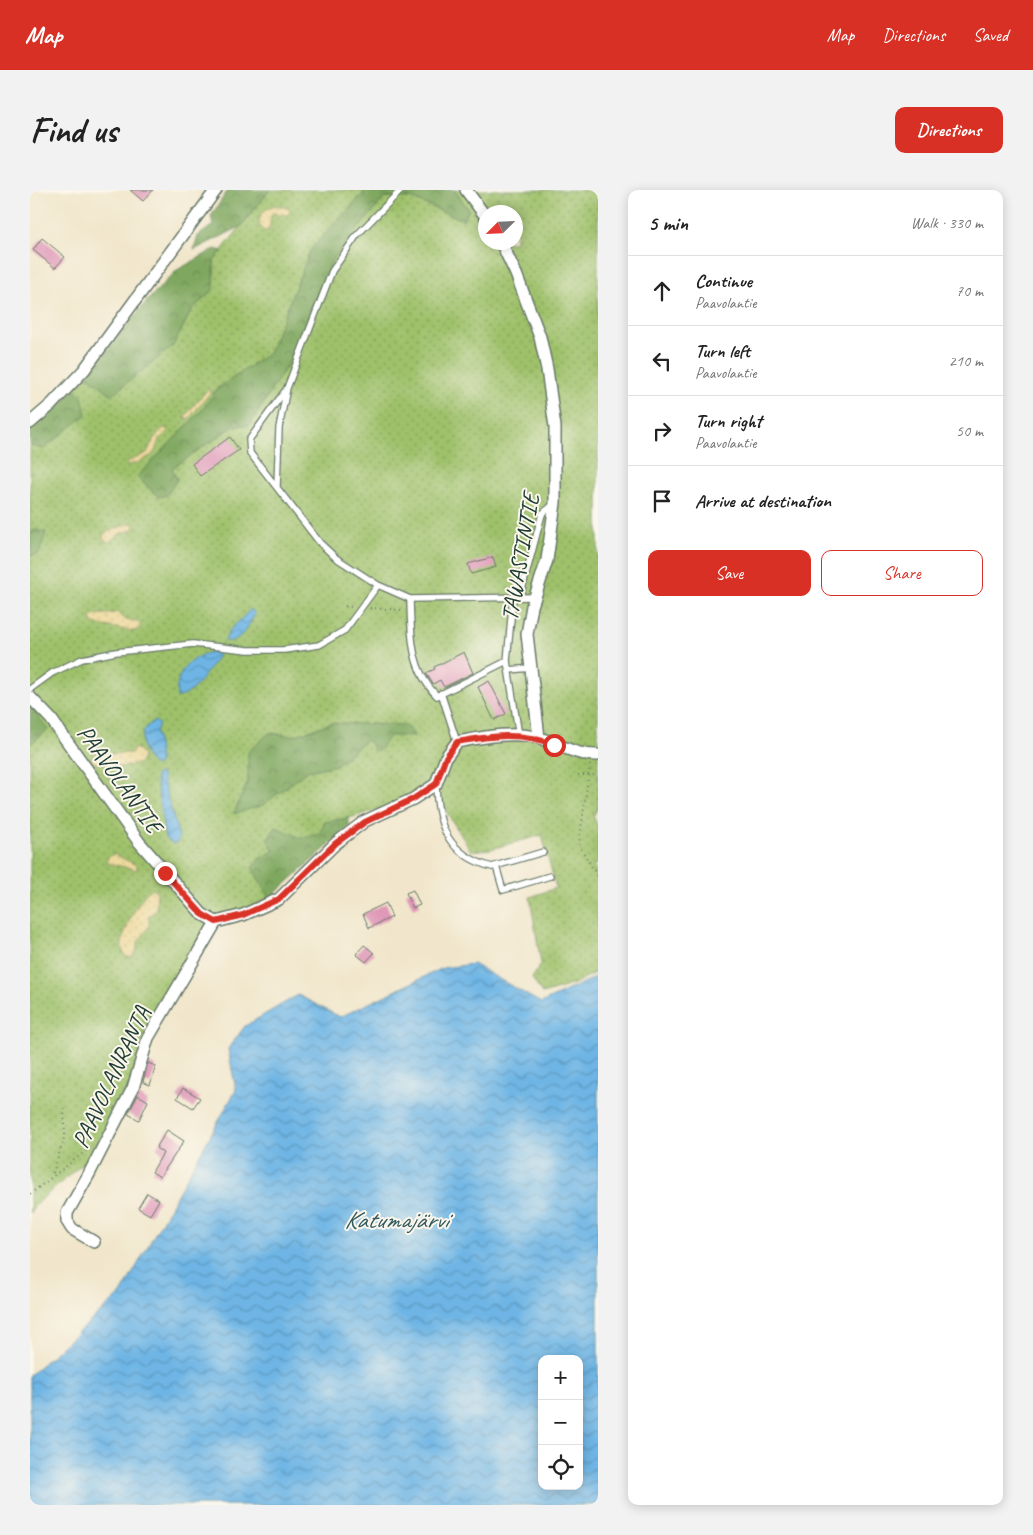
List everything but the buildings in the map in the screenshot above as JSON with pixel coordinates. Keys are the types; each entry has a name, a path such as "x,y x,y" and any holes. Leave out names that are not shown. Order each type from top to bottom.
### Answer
{"street":[{"path":"32,418 70,387 95,356 216,190"},
{"path":"466,190 478,206"},
{"name":"TAWASTINTIE","path":"504,250 529,306 547,369 555,427 555,503 547,560 535,597 527,634 540,738"},
{"name":"PAAVOLANTIE","path":"30,697 51,719 139,842 202,914 216,922"},
{"path":"216,922 243,915 279,899 307,869 343,837 365,822 413,799 436,784 446,757 457,742 493,735 540,738 592,756"},
{"name":"PAAVOLANRANTA","path":"94,1242 72,1229 67,1221 67,1213 133,1088 148,1038 216,922"}],"lane":[{"path":"276,487 279,428 286,388 332,271 357,234 402,190"},
{"path":"286,388 248,440 250,453 320,543 336,558 378,585 410,599 535,597"},
{"path":"519,736 508,661 516,597 542,514 555,503"},
{"path":"30,689 52,673 82,658 116,652 193,644 248,650 284,650 318,645 345,630 363,608 378,585"},
{"path":"410,599 412,647 415,661 429,688 437,696 508,661"},
{"path":"509,670 531,668"},
{"path":"441,694 457,742"},
{"path":"436,784 437,804 446,836 462,854 482,864 496,866 543,852"},
{"path":"496,866 503,890 550,876"}],"path":[{"path":"345,606 403,610 410,608"},
{"path":"592,756 580,843 598,877"},
{"path":"578,775 598,775"},
{"path":"52,1176 65,1135 64,1105"},
{"path":"30,1194 88,1149 108,1138"}],"green space":[{"path":"228,190 270,190 240,227 194,250 198,236 213,225 211,216"},
{"path":"270,190 367,190 311,249 269,353 217,389 203,409 137,477 159,497 172,468 234,426 250,425 290,360 332,260 385,197 410,198 463,220 469,210 454,190 598,190 598,808 593,816 598,826 598,864 593,865 598,873 598,971 574,984 542,994 532,978 541,964 530,897 556,888 542,835 491,849 471,851 429,784 408,801 349,818 325,822 319,835 299,837 259,859 270,898 239,912 214,916 149,1022 126,1096 97,1151 35,1205 30,1213 30,744 32,743 30,705 30,445 43,449 74,389 87,375 109,392 179,335 192,309 208,294 214,284 214,260","holes":["331,723 389,736 370,743 366,740 336,765 307,771 263,805 234,813 269,733 293,736"]},
{"path":"367,190 454,190 469,210 463,220 411,198 385,197 332,260 290,360 250,425 234,426 172,468 177,480 167,495 159,497 137,477 203,409 217,389 269,353 311,249"},
{"path":"215,249 222,251 214,261 214,289 192,309 173,346 112,395 87,375 146,302 177,270"},
{"path":"74,389 82,395 86,415 43,449 30,445 30,429 56,408"},
{"path":"35,530 46,532 39,554 31,556 30,533"},
{"path":"30,705 48,730 30,744"},
{"path":"331,723 405,725 415,736 389,736 379,751 373,750 370,743 366,740 336,765 307,771 263,805 234,814 248,781 248,752 269,733 294,736"},
{"path":"349,818 349,827 270,898 252,868 259,859 274,851 267,839 276,827 299,837 318,835 325,822"}],"sand":[{"path":"277,205 289,209 290,213 286,215 274,213 271,215 269,230 264,231 259,224 260,217 267,209"},
{"path":"208,389 210,393 189,419 186,419 185,416"},
{"path":"163,428 167,429 168,432 159,439 154,454 135,464 127,465 127,462 147,453 154,438"},
{"path":"130,523 134,524 132,530 119,534 109,542 104,540 103,536 105,533"},
{"path":"117,612 126,620 137,621 140,624 140,629 133,631 93,624 91,617"},
{"path":"135,748 140,751 143,757 140,763 123,767 94,763 91,760 93,755 131,753"},
{"path":"114,854 136,865 138,870 107,863 107,858"},
{"path":"151,889 157,892 156,910 149,916 149,927 138,942 136,952 132,957 126,957 122,950 123,936 138,905"}],"water":[{"path":"251,609 255,614 243,633 235,640 225,641 229,631"},
{"path":"216,651 219,654 200,681 188,693 177,697 178,679 186,666 199,656"},
{"path":"155,721 159,724 156,731 160,759 158,765 153,765 145,753 142,741 145,730"},
{"path":"161,773 179,837 178,842 173,844 165,838 156,780 156,774"},
{"name":"Katumajärvi","path":"473,964 541,1003 598,976 598,1505 30,1505 30,1375 121,1294 236,1090 228,1049 245,1026 298,995 340,1017 443,968"}],"route":[{"path":"165,873 202,914 216,922 243,915 279,899 307,869 336,843 365,822 413,799 436,784 446,757 457,742 493,735 540,738 554,745"}]}
